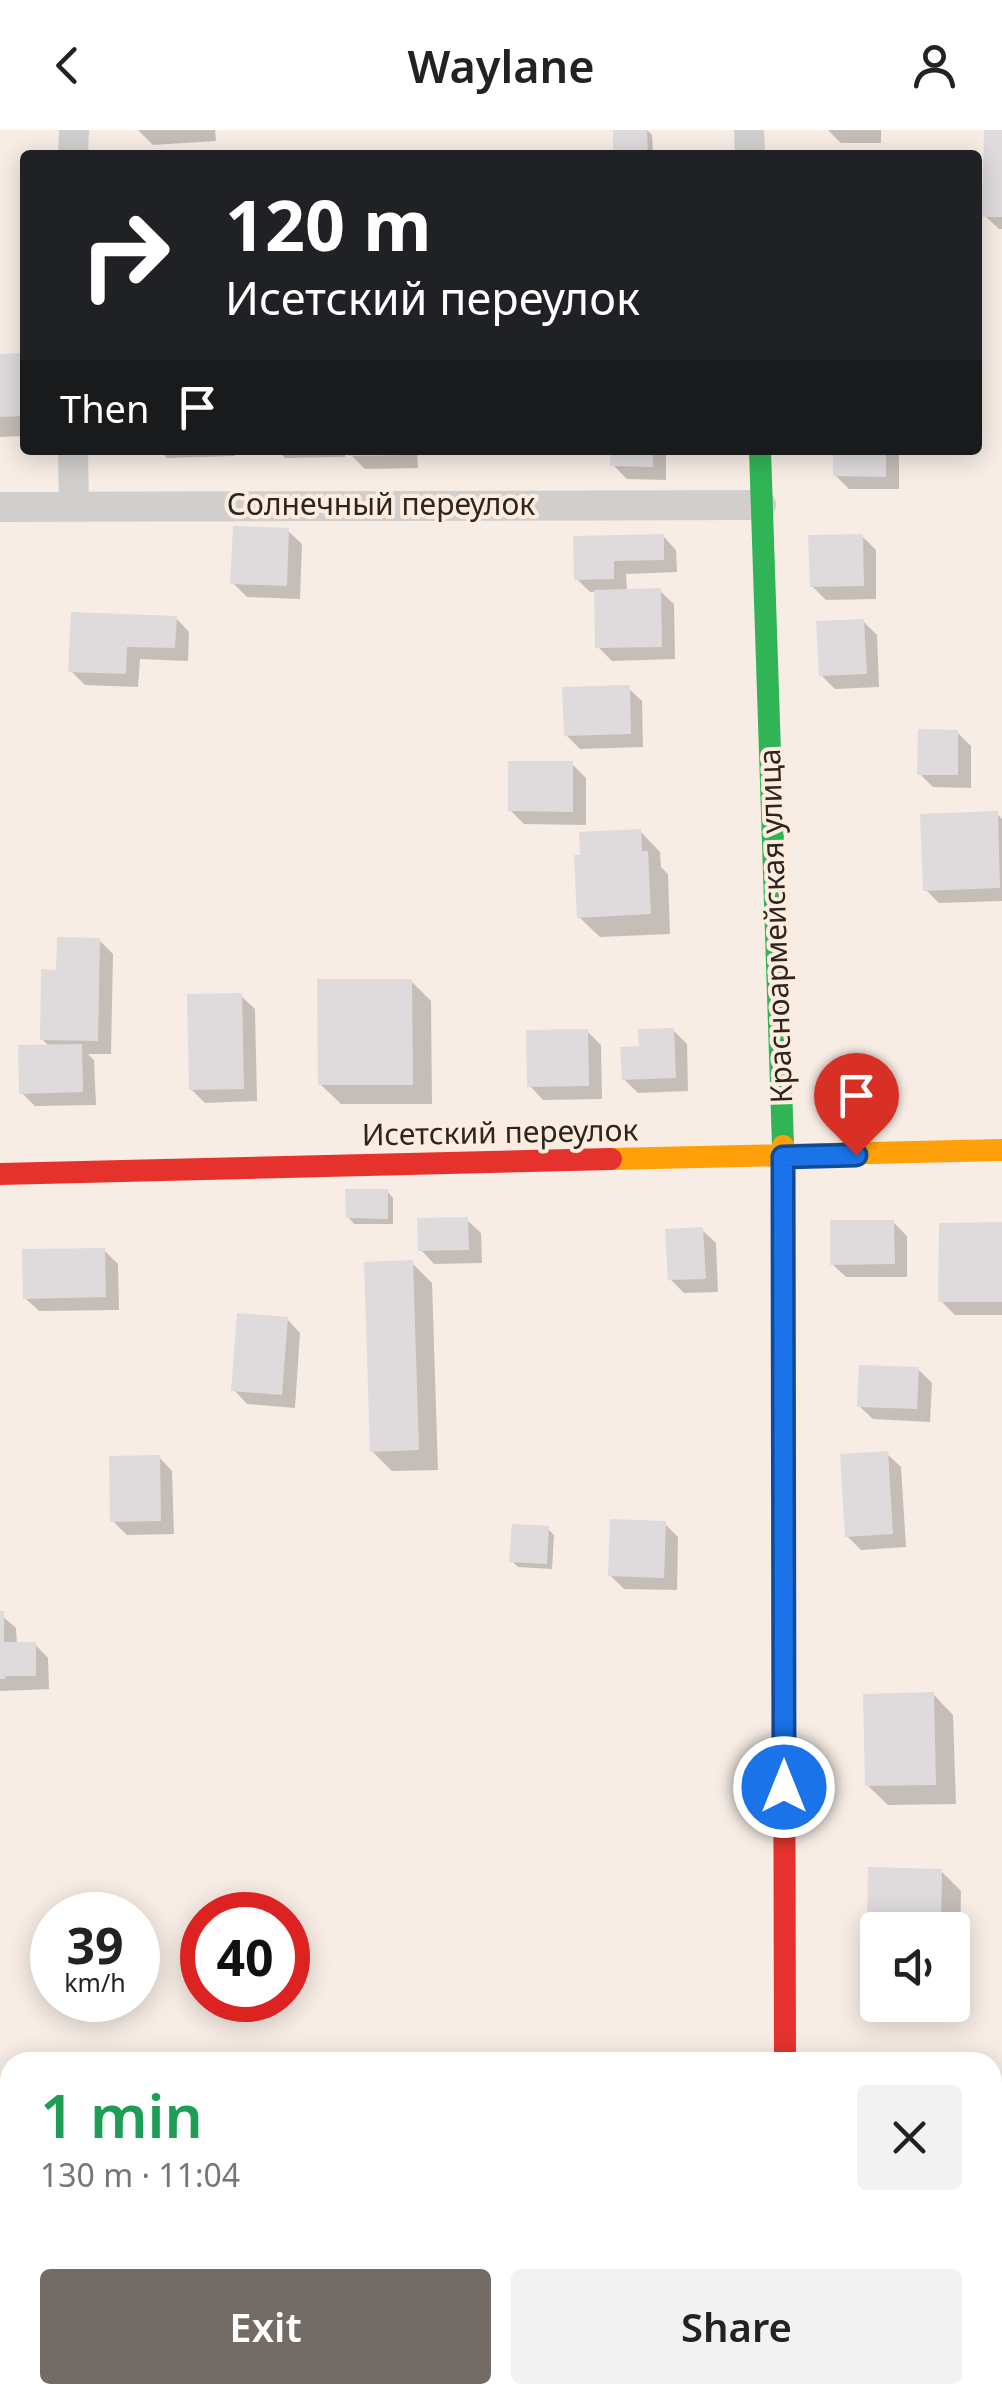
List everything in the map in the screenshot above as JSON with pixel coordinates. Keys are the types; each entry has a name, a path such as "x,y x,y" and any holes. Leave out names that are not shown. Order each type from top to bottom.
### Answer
{"street":[{"path":"73,455 74,506"},
{"name":"Красноармейская улица","path":"760,455 783,1157 785,2052"},
{"name":"Солнечный переулок","path":"0,508 762,505"},
{"name":"Исетский переулок","path":"0,1174 1002,1150"}],"building":[{"path":"613,130 647,130 648,150 613,150"},
{"path":"984,130 1002,130 1002,217 982,217"},
{"path":"20,353 20,416 0,417 0,354"},
{"path":"610,455 653,455 653,467 610,466"},
{"path":"833,455 886,455 886,477 833,476"},
{"path":"233,526 289,528 287,586 230,584"},
{"path":"664,534 664,560 614,561 614,579 574,580 573,536"},
{"path":"863,534 864,586 810,587 808,535"},
{"path":"661,588 662,647 595,648 594,590"},
{"path":"71,612 177,616 175,648 127,647 126,674 68,672"},
{"path":"864,619 867,674 819,676 816,621"},
{"path":"630,685 631,734 564,736 562,687"},
{"path":"918,729 958,730 958,775 917,775"},
{"path":"508,761 573,761 573,812 508,811"},
{"path":"998,811 1000,888 923,891 920,814"},
{"path":"641,829 642,851 648,851 651,914 577,918 574,855 580,855 579,832"},
{"path":"57,937 100,938 98,1041 40,1040 41,969 56,970"},
{"path":"317,979 412,979 413,1085 318,1085"},
{"path":"242,993 244,1089 189,1090 187,994"},
{"path":"674,1028 676,1078 622,1080 620,1047 639,1046 638,1029"},
{"path":"588,1029 589,1086 527,1087 526,1030"},
{"path":"82,1044 83,1092 19,1094 18,1045"},
{"path":"345,1189 388,1189 388,1219 346,1218"},
{"path":"468,1217 469,1250 418,1251 417,1218"},
{"path":"830,1220 894,1220 895,1264 830,1265"},
{"path":"1002,1222 1002,1302 938,1302 939,1223"},
{"path":"703,1227 706,1279 668,1280 665,1229"},
{"path":"105,1248 106,1297 23,1299 22,1249"},
{"path":"413,1260 419,1450 370,1452 364,1262"},
{"path":"237,1313 288,1317 282,1395 231,1391"},
{"path":"859,1365 919,1367 917,1409 857,1407"},
{"path":"888,1451 893,1534 845,1537 840,1454"},
{"path":"160,1455 161,1521 110,1522 109,1456"},
{"path":"610,1519 666,1521 664,1578 608,1576"},
{"path":"512,1524 549,1526 547,1564 509,1562"},
{"path":"0,1611 4,1611 4,1642 36,1642 36,1676 0,1679"},
{"path":"934,1692 936,1785 865,1786 863,1694"},
{"path":"868,1867 942,1869 941,1912 867,1912"}],"traffic: fast":[{"path":"760,455 783,1146"}],"traffic: slow":[{"path":"783,1146 784,1639"},
{"path":"611,1159 1002,1150"}],"traffic: jam":[{"path":"0,1174 611,1159"},
{"path":"784,1639 785,2052"}],"route":[{"path":"784,1787 783,1157 856,1155"}]}
